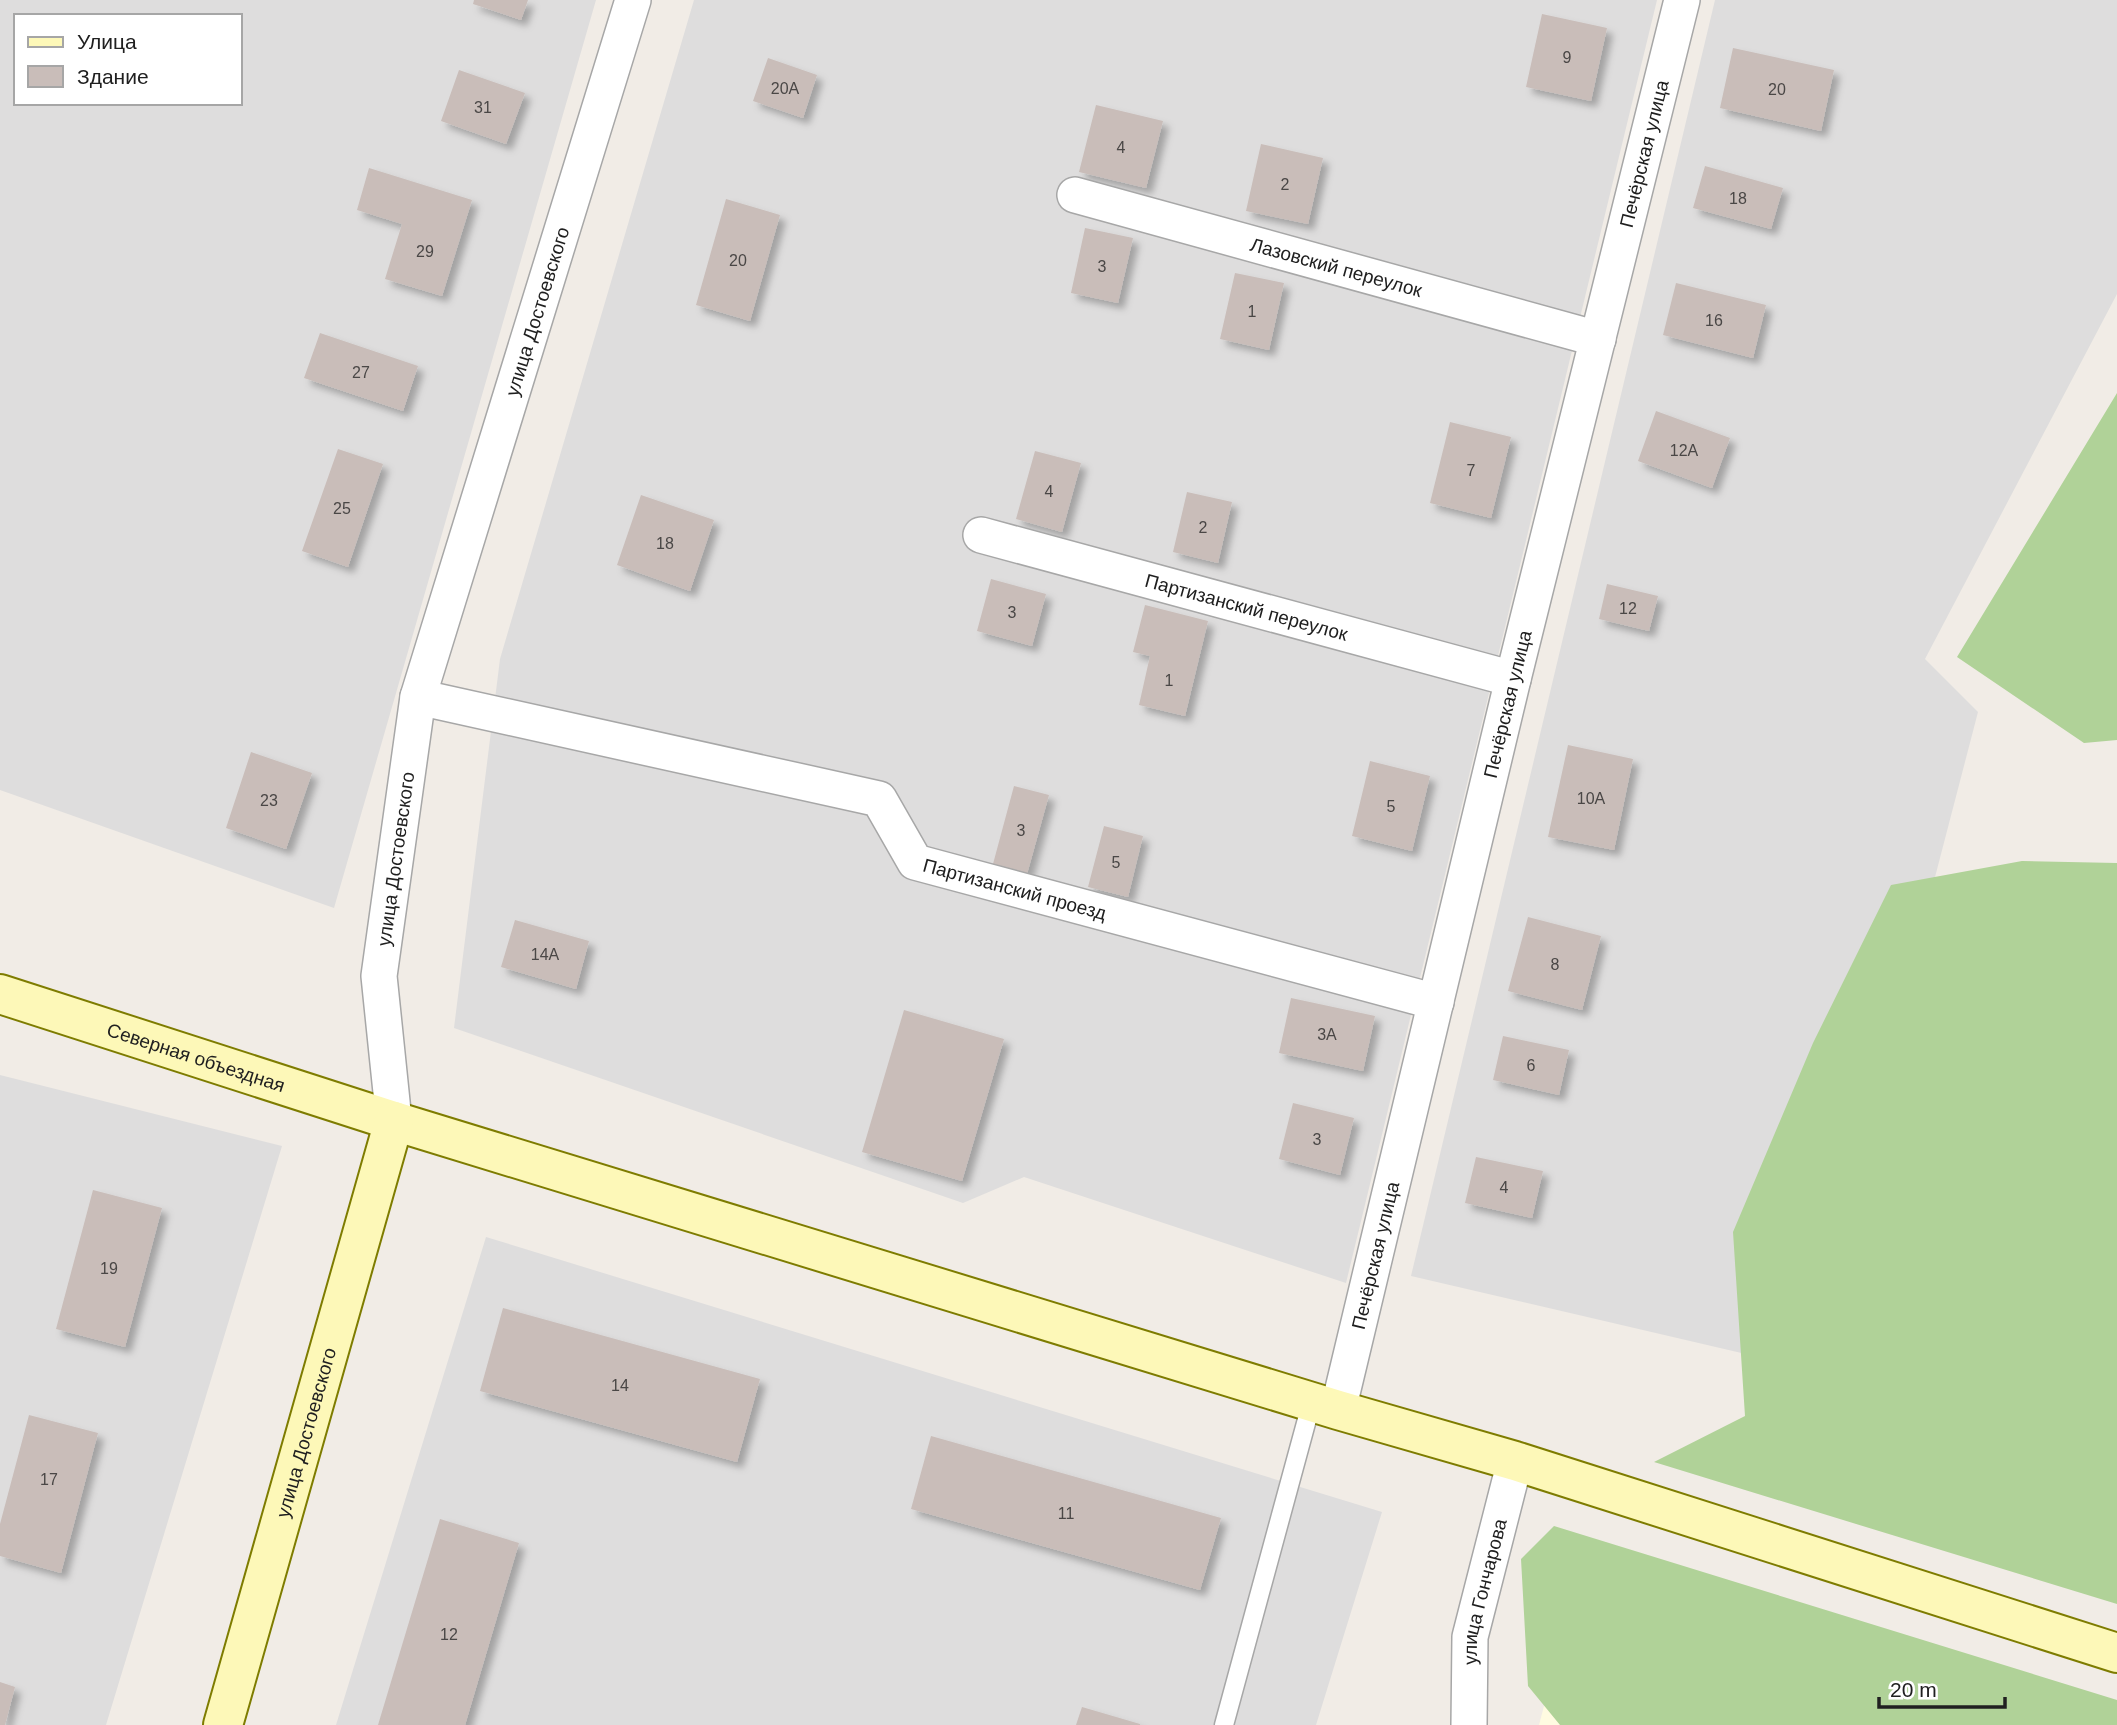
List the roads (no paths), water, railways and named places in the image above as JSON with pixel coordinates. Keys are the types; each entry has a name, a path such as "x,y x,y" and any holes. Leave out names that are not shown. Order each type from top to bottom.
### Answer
{"main road":[{"name":"Северная объездная","path":"0,994 394,1121 1325,1406 1515,1461 2117,1653"},
{"name":"улица Достоевского","path":"223,1725 394,1121"}],"street":[{"name":"улица Достоевского","path":"394,1121 379,976 418,697 633,0"},
{"name":"Печёрская улица","path":"1325,1406 1436,1002 1513,678 1682,0"},
{"name":"Лазовский переулок","path":"1075,195 1598,339"},
{"name":"Партизанский переулок","path":"981,535 1513,678"},
{"name":"Партизанский проезд","path":"418,697 879,799 915,862 1436,1002"},
{"name":"улица Гончарова","path":"1469,1725 1470,1637 1515,1461"}],"lane":[{"path":"1224,1725 1325,1406"}]}
